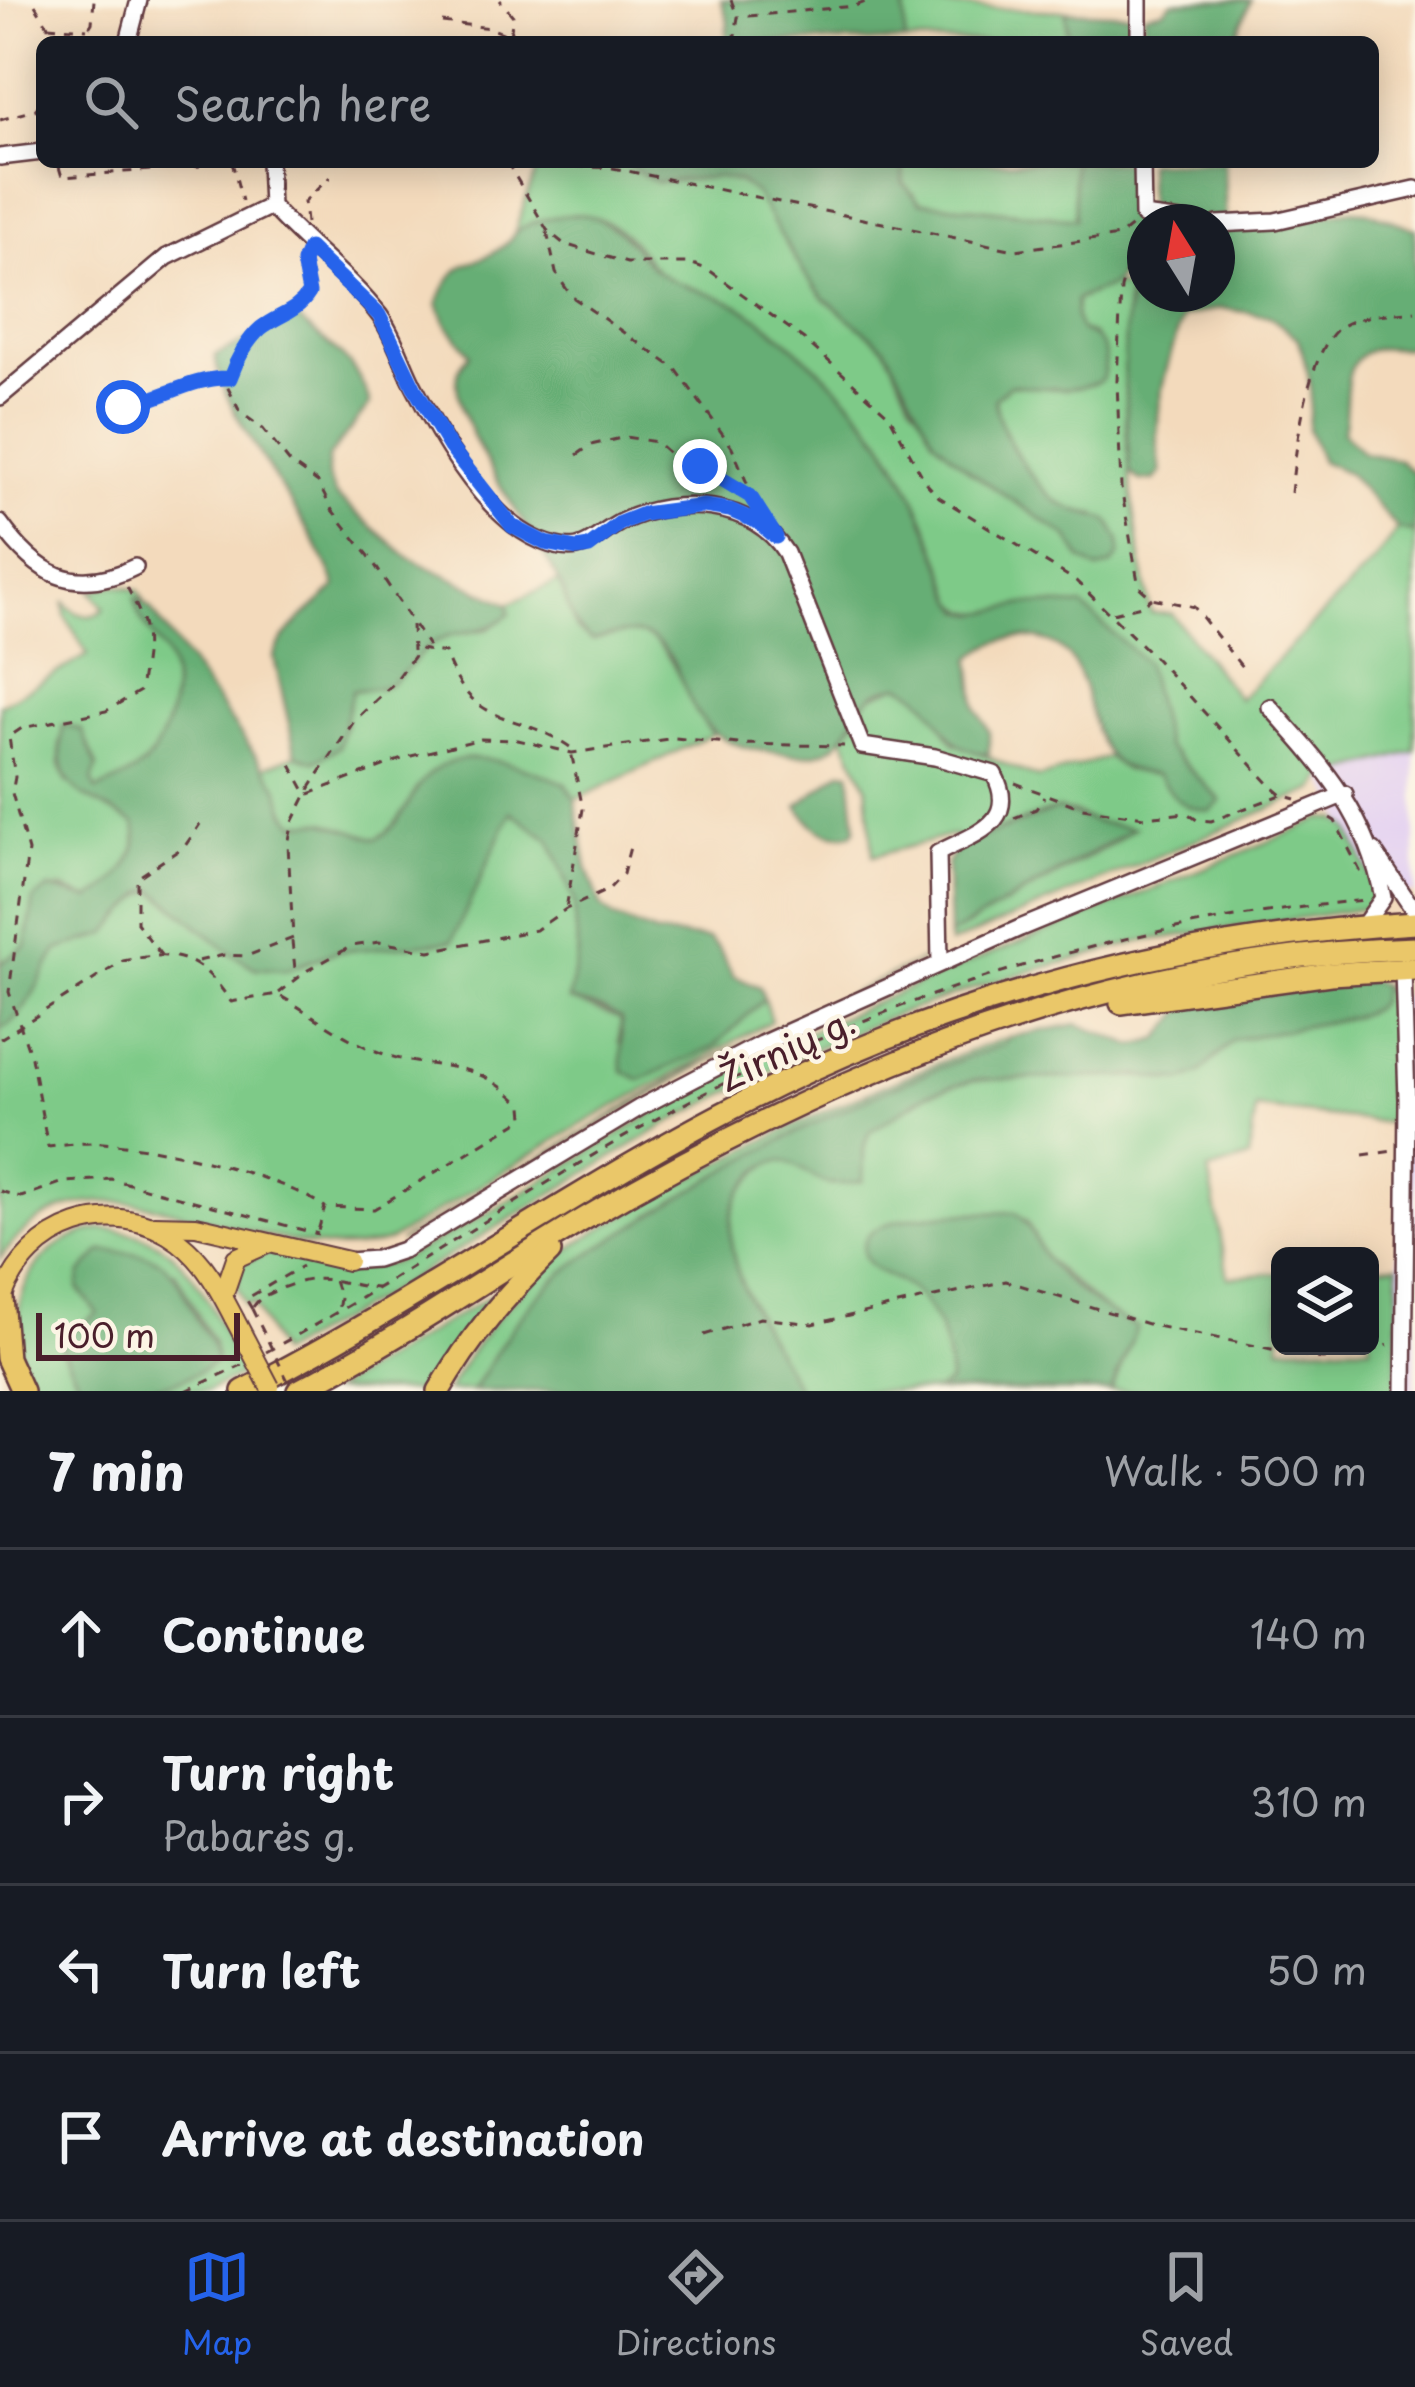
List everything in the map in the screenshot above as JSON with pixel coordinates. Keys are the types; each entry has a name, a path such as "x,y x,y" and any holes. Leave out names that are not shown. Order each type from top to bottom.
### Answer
{"highway":[{"name":"Žirnių g.","path":"243,1391 737,1106 882,1039 948,1014 1102,969 1257,938 1415,923"},
{"name":"Žirnių g.","path":"296,1391 583,1220 749,1128 903,1057 1031,1014 1146,985 1265,963 1415,948"},
{"path":"1031,1014 1290,979 1409,969"},
{"path":"439,1391 490,1313 583,1220"},
{"path":"1,1300 7,1358 22,1391"}],"main road":[{"path":"1,1300 24,1257 59,1229 99,1219 196,1226 348,1261"},
{"path":"149,1225 190,1252 243,1314 272,1391"},
{"path":"223,1296 236,1258 269,1244"}],"street":[{"path":"130,36 140,0"},
{"path":"1139,0 1139,36"},
{"path":"0,157 36,153"},
{"path":"269,168 271,206 379,315 450,447 512,526 545,543 577,549 589,547 620,523 643,514 704,506 758,522 776,537 862,746 935,757 994,774 1003,790 1002,810 992,824 938,854 940,963"},
{"path":"1142,168 1143,204"},
{"path":"1235,223 1275,220 1415,190"},
{"path":"0,397 166,257 271,206"},
{"path":"0,523 40,569 82,582 128,571"},
{"path":"1270,707 1345,794 1369,843 1415,912"},
{"path":"348,1261 403,1250 639,1108 761,1043 1345,794"},
{"path":"1363,926 1383,898 1369,843"},
{"path":"1404,1391 1409,969"}],"path":[{"path":"84,36 94,0"},
{"path":"442,22 490,28 510,36 513,16 500,0"},
{"path":"731,0 738,17 735,36"},
{"path":"738,17 856,6 871,0"},
{"path":"35,5 48,26 48,36"},
{"path":"48,26 89,28"},
{"path":"0,120 36,109"},
{"path":"59,168 62,177 176,168"},
{"path":"233,168 244,221"},
{"path":"511,168 547,230 556,273 571,296 676,369 733,447 758,509"},
{"path":"613,168 1016,250 1120,236 1127,230"},
{"path":"330,177 304,202 309,248 303,262 309,293 296,307 261,328 240,356 227,386 234,405 263,429 290,463 318,483 412,624 432,648 445,653 456,682 474,702 508,722 565,742 572,753 583,809 566,909"},
{"path":"547,230 564,244 627,263 690,263 709,269 804,339 889,415 926,483 940,497 1076,580 1282,795 1298,799"},
{"path":"1127,269 1121,289 1117,381 1121,488 1139,587 1152,598 1194,608 1246,672"},
{"path":"1291,493 1298,427 1329,339 1349,322 1415,311"},
{"path":"123,407 211,379 230,378"},
{"path":"577,455 591,445 626,437 656,442 678,461 700,466 750,496"},
{"path":"128,571 149,649 140,691 106,711 22,728 9,737 15,777 12,793 28,851 9,992 22,1026 48,1147 101,1142 169,1153 304,1193 326,1207 374,1209 524,1117 524,1106 482,1073 373,1051 277,994"},
{"path":"1111,614 1142,606 1152,598"},
{"path":"297,980 289,844 293,822 354,721 394,682 412,653 412,624"},
{"path":"412,653 432,648"},
{"path":"307,795 407,757 481,739 518,740 572,753 675,738 862,746"},
{"path":"291,766 307,795"},
{"path":"994,774 1082,808 1144,817 1186,813 1210,821 1282,795"},
{"path":"992,824 1036,809 1045,795"},
{"path":"1324,802 1372,899"},
{"path":"161,956 137,923 137,878 185,846 200,824"},
{"path":"196,962 231,1002 277,994 352,946 380,942 430,951 536,930 566,909 608,890 623,874 630,848"},
{"path":"0,1039 123,961 161,956 196,962 224,955 247,956 292,938"},
{"path":"17,1009 36,1018"},
{"path":"1363,1155 1407,1150"},
{"path":"0,1191 21,1197 64,1182 111,1179 318,1234"},
{"path":"296,1391 243,1314 246,1299 308,1263 326,1207"},
{"path":"243,1314 261,1297 308,1277 379,1288"},
{"path":"333,1279 340,1298 338,1313"},
{"path":"704,1335 760,1318 813,1324 1006,1281 1151,1325 1322,1359 1363,1355 1405,1336"}],"shaded area":[{"path":"1415,751 1415,893 1376,894 1323,777"},
{"path":"1415,995 1415,1391 1397,1391 1399,1124 1392,997"}],"green space":[{"path":"721,0 893,0 905,5 905,36 727,36 728,20"},
{"path":"1251,0 1236,36 1144,36 1144,14 1164,10 1172,2"},
{"path":"905,5 1066,11 1068,36 905,36"},
{"path":"1066,11 1132,14 1132,36 1068,36"},
{"path":"537,168 633,168 657,182 717,177 740,182 755,193 824,298 885,347 912,403 971,472 1069,538 1081,559 1096,514 1068,508 1044,489 1010,442 995,397 1010,385 1031,386 1093,335 1080,330 1076,300 1113,285 1127,288 1128,451 1151,613 1172,614 1239,699 1375,560 1398,529 1415,532 1415,751 1324,777 1316,789 950,944 949,936 1133,828 1049,811 958,846 954,835 873,856 867,786 844,738 869,697 899,685 920,692 954,743 1038,778 1108,757 1125,770 1158,775 1221,800 1166,746 1150,680 1026,604 980,613 956,601 914,497 882,439 835,384 773,329 730,302 662,276 632,241 604,221 576,215 515,231"},
{"path":"633,168 903,168 903,183 920,202 1075,219 1073,168 1134,168 1133,204 1127,204 1127,256 1120,276 1112,285 1076,300 1080,330 1103,349 1102,380 1068,389 1010,385 995,398 1010,442 1042,487 1070,509 1109,521 1119,539 1120,554 1112,565 1098,570 1081,559 1069,538 971,472 934,439 885,347 824,298 755,193 740,182 717,177 656,182"},
{"path":"903,168 1073,168 1076,219 920,202 903,183"},
{"path":"1147,168 1224,168 1225,204 1148,204"},
{"path":"1353,210 1415,229 1415,347 1376,349 1355,361 1343,432 1363,453 1399,460 1415,474 1415,532 1398,529 1348,473 1321,461 1308,429 1311,388 1299,339 1269,316 1235,310 1235,228"},
{"path":"582,214 614,227 656,271 754,316 859,410 898,466 964,611 979,614 1026,604 1082,606 1146,663 1166,746 1221,801 1210,811 1192,807 1174,796 1158,775 1131,770 1113,760 1099,739 1076,667 1051,643 1030,638 1005,640 971,659 976,707 989,731 989,754 959,744 925,703 899,685 866,701 830,749 802,755 739,745 715,733 689,699 673,662 646,636 626,633 592,640 583,633 572,618 557,577 494,475 464,415 459,370 470,354 445,322 438,303 460,268 494,252 518,230 549,218"},
{"path":"1127,312 1204,312 1183,317 1170,356 1158,433 1161,473 1154,480 1140,481 1130,472"},
{"path":"297,318 350,365 370,404 328,458 328,477 336,496 409,558 508,604 510,613 488,627 439,640 385,686 352,691 339,747 315,761 296,755 274,657 292,628 336,587 231,404 216,355"},
{"path":"559,581 576,629 592,640 640,633 652,638 713,734 575,800 565,783 376,839 325,822 296,823 264,767 296,755 315,761 345,728 351,691 380,688 430,645 450,635 489,629 510,613 508,604"},
{"path":"114,585 138,590 144,601 136,599 141,617 170,665 169,717 146,763 116,782 96,790 60,744 60,765 67,782 135,824 135,847 118,878 90,899 61,888 34,900 26,946 0,964 0,705 88,655 65,616 64,601 78,613 94,615 104,608 91,591"},
{"path":"135,598 151,609 278,787 286,813 296,823 325,822 376,839 395,824 432,773 467,759 507,763 547,776 565,783 575,800 587,867 601,906 614,918 656,934 708,939 720,950 733,976 760,987 764,999 714,1047 640,1080 622,1070 621,1019 569,1000 578,954 574,900 550,840 511,812 452,941 335,952 286,970 255,968 154,890 144,893 107,934 57,950 26,1005 0,1030 0,964 26,946 34,899 49,888 90,899 118,878 135,847 135,824 76,790 63,767 61,749 63,725 82,730 97,767 92,780 97,790 141,767 160,741 172,702 173,676"},
{"path":"841,771 850,772 856,828 852,834 820,830 798,806"},
{"path":"1058,809 1095,822 1134,828 949,936 947,864 958,846"},
{"path":"511,812 550,840 574,900 578,954 569,1000 621,1019 619,1042 714,1047 764,999 771,1021 579,1126 389,1241 341,1248 290,1241 132,1203 84,1204 39,1220 0,1259 0,1030 26,1005 59,949 97,938 155,890 255,968 286,970 335,952 388,946 483,868"},
{"path":"1323,818 1337,819 1349,828 1376,894 1369,908 1143,941 998,980 895,1015 807,1052 667,1124 279,1354 253,1303 246,1306 237,1288 240,1264 269,1252 346,1268 392,1263 483,1216 750,1060 891,996"},
{"path":"929,957 703,1064 399,1242 692,1068"},
{"path":"1371,980 1382,985 1373,1009 1233,1040 1200,1073 1183,1081 1140,1076 974,1080 929,1093 869,1132 863,1181 826,1183 782,1161 763,1168 746,1185 734,1209 735,1262 744,1290 799,1391 473,1391 526,1309 571,1267 733,1166 865,1099 1003,1045 1009,1037 1078,1024 1134,1046 1160,1039 1192,1004"},
{"path":"1382,985 1392,997 1399,1124 1256,1108 1249,1158 1209,1171 1228,1277 1271,1274 1271,1355 1379,1355 1379,1266 1398,1265 1397,1391 1111,1391 1137,1327 1113,1317 1047,1261 1026,1220 865,1258 926,1305 944,1343 949,1383 936,1391 799,1391 745,1290 730,1235 733,1210 745,1187 768,1164 864,1147 869,1132 929,1093 953,1084 1140,1076 1172,1081 1216,1058 1233,1040 1353,1017 1379,1001"},
{"path":"1009,1037 1004,1045 865,1099 776,1143 596,1250 537,1297 473,1391 447,1391 478,1342 516,1297 588,1237 793,1127"},
{"path":"1015,1212 1064,1278 1137,1327 1111,1391 936,1391 949,1383 949,1370 933,1315 916,1293 876,1269 864,1255 865,1241 889,1223 932,1215"},
{"path":"101,1229 131,1233 176,1257 207,1299 243,1374 207,1391 123,1391 182,1378 215,1361 213,1343 175,1272 62,1335 61,1348 83,1391 33,1391 18,1339 24,1290 51,1251 73,1237"},
{"path":"101,1251 139,1254 163,1264 179,1283 216,1361 168,1384 83,1391 61,1348 68,1328 80,1327 97,1313 78,1288 81,1273"},
{"path":"500,1290 427,1391 332,1391"}],"route":[{"path":"123,407 211,379 230,378 261,328 288,313 309,293 303,262 309,248 379,315 450,447 501,518 512,526 545,543 577,549 589,547 620,523 643,514 704,506 758,522 776,537 750,496 700,466"}]}
